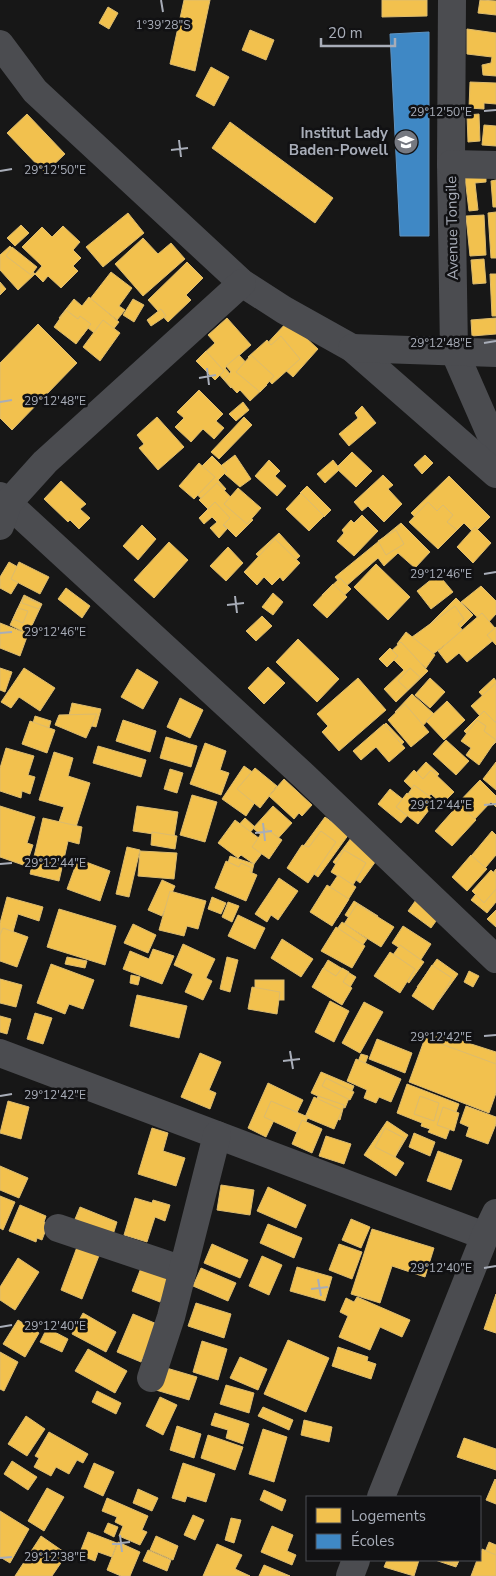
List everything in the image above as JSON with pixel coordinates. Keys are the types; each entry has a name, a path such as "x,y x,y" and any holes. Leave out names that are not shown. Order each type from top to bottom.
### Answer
{"street":[{"name":"Avenue Tongile","path":"452,0 451,164 454,351 496,447"},
{"path":"0,44 35,91 242,282 284,310 352,348 496,474"},
{"path":"451,164 496,166"},
{"path":"242,282 44,462 3,508 304,776 496,960"},
{"path":"352,348 496,353"},
{"path":"0,1052 217,1135 490,1225 381,1496"},
{"path":"151,1378 183,1270 217,1135"},
{"path":"58,1228 183,1270"},
{"path":"350,1576 356,1561"}],"building: Logements":[{"path":"184,0 210,0 195,71 170,64"},
{"path":"382,0 427,0 427,16 382,17"},
{"path":"480,0 496,1 496,15 478,13"},
{"path":"108,7 118,13 109,29 99,23"},
{"path":"467,29 496,33 496,76 483,75 482,65 491,63 492,57 467,54"},
{"path":"250,30 274,40 266,60 242,50"},
{"path":"211,67 229,77 214,106 196,96"},
{"path":"470,82 496,83 496,104 484,103 484,109 469,108"},
{"path":"27,114 65,154 45,173 7,133"},
{"path":"479,114 480,141 468,142 467,115"},
{"path":"230,122 333,198 315,223 212,148"},
{"path":"484,125 496,126 496,146 482,145"},
{"path":"486,176 486,182 475,183 478,210 469,211 465,178"},
{"path":"496,180 496,207 493,207 491,181"},
{"path":"496,212 496,258 491,258 488,213"},
{"path":"128,213 144,233 103,267 86,247"},
{"path":"484,215 486,255 470,256 466,216"},
{"path":"21,225 29,233 15,246 7,238"},
{"path":"63,226 80,242 73,250 81,258 73,266 78,271 61,288 48,276 43,282 35,274 42,266 22,247 42,227 52,237"},
{"path":"143,238 158,254 171,243 185,259 143,296 115,264"},
{"path":"10,246 35,274 18,290 0,270 0,255"},
{"path":"12,247 37,267 31,275 6,256"},
{"path":"484,259 486,283 473,284 471,260"},
{"path":"187,262 203,278 186,295 191,300 168,322 148,300"},
{"path":"111,272 132,288 119,306 125,310 117,320 90,299"},
{"path":"490,274 496,274 496,316 492,316"},
{"path":"0,282 6,289 0,295"},
{"path":"89,297 119,322 99,348 93,343 98,336 88,328 82,336 59,318 74,299 82,306"},
{"path":"133,299 144,305 134,322 123,315"},
{"path":"161,309 166,316 151,326 147,320"},
{"path":"66,310 78,319 80,316 91,324 76,344 54,327"},
{"path":"227,318 251,345 225,368 237,382 231,388 202,355 215,343 208,335"},
{"path":"496,318 496,334 472,336 471,320"},
{"path":"103,320 120,333 100,361 83,347"},
{"path":"288,321 318,349 293,377 262,349"},
{"path":"38,324 77,363 12,430 0,418 0,363"},
{"path":"281,336 300,359 272,384 248,357 267,340 271,345"},
{"path":"206,351 224,371 215,380 196,361"},
{"path":"239,355 267,385 250,401 240,390 237,393 224,379 231,372 226,366"},
{"path":"251,355 274,376 260,392 236,372"},
{"path":"199,390 223,414 216,421 224,428 214,439 203,429 191,442 175,427 184,418 177,412"},
{"path":"243,402 249,410 236,421 229,414"},
{"path":"362,406 376,423 349,446 339,434 358,418 355,413"},
{"path":"157,417 184,447 158,470 139,448 144,444 137,435"},
{"path":"244,417 252,425 219,459 211,452"},
{"path":"352,452 372,471 356,487 336,468"},
{"path":"235,455 251,479 240,487 218,468"},
{"path":"425,455 433,463 422,474 414,465"},
{"path":"212,456 227,471 218,480 226,489 208,506 192,489 200,482 193,475"},
{"path":"269,460 280,471 275,476 286,486 277,496 255,476"},
{"path":"333,460 340,469 325,483 317,474"},
{"path":"199,463 215,477 194,499 179,486"},
{"path":"383,475 393,485 388,489 402,504 384,522 368,506 362,511 354,502"},
{"path":"449,476 490,517 474,533 464,523 442,545 411,513"},
{"path":"61,481 86,504 80,509 90,518 79,529 70,520 68,522 44,499"},
{"path":"217,483 253,520 236,537 199,500"},
{"path":"307,486 331,510 324,517 300,493"},
{"path":"238,488 261,508 247,524 224,504"},
{"path":"301,493 324,516 309,531 286,509"},
{"path":"215,502 230,518 223,525 227,529 219,538 210,528 217,522 212,517 204,524 199,518"},
{"path":"428,502 437,511 443,505 453,515 447,522 457,530 438,549 409,522"},
{"path":"362,515 378,531 354,556 337,541 344,533 342,530 351,520 354,523"},
{"path":"401,523 430,552 415,568 398,553 384,566 378,558 344,588 335,577"},
{"path":"142,525 156,539 138,560 123,546"},
{"path":"475,527 491,543 473,563 457,547"},
{"path":"396,530 404,544 386,555 378,541"},
{"path":"279,533 300,556 277,577 256,554"},
{"path":"275,539 300,563 283,581 280,577 272,585 264,577 257,585 244,572"},
{"path":"169,542 188,560 154,598 134,580"},
{"path":"228,547 243,563 226,581 210,566"},
{"path":"9,562 25,571 11,594 0,588 0,577"},
{"path":"19,562 49,577 40,594 11,579"},
{"path":"376,564 410,597 388,620 354,587"},
{"path":"438,574 453,592 431,609 417,591"},
{"path":"340,578 351,589 333,606 322,595"},
{"path":"333,584 347,597 327,618 313,605"},
{"path":"481,586 496,601 496,614 486,625 461,602"},
{"path":"66,588 90,606 82,618 58,599"},
{"path":"273,593 283,602 273,615 262,607"},
{"path":"24,595 42,604 28,634 10,625"},
{"path":"24,597 41,604 39,609 22,603"},
{"path":"456,598 473,615 440,648 423,631"},
{"path":"455,606 464,619 458,624 463,631 428,658 412,637"},
{"path":"18,608 28,611 23,623 13,619"},
{"path":"482,613 495,628 491,632 496,638 467,662 459,653 447,663 438,651"},
{"path":"262,616 272,626 256,641 246,631"},
{"path":"0,623 28,634 20,656 0,648"},
{"path":"496,627 496,645 487,635"},
{"path":"406,632 435,655 426,668 397,644"},
{"path":"298,639 339,679 317,702 276,662"},
{"path":"401,642 428,671 396,702 384,689 404,670 388,654"},
{"path":"390,648 398,656 387,667 379,659"},
{"path":"268,667 285,683 264,704 248,688"},
{"path":"0,668 12,672 5,692 0,690"},
{"path":"24,668 55,688 40,711 19,697 11,708 1,702"},
{"path":"410,668 420,677 408,690 398,681"},
{"path":"137,669 158,682 143,709 121,697"},
{"path":"358,678 386,710 339,751 322,732 328,726 317,714"},
{"path":"430,678 445,692 430,708 415,695"},
{"path":"494,678 496,681 496,711 479,692"},
{"path":"496,683 496,721 490,727 471,706"},
{"path":"412,694 434,714 416,733 395,712"},
{"path":"180,698 203,710 190,738 167,727"},
{"path":"447,701 465,720 444,740 426,721"},
{"path":"72,703 101,709 96,727 68,720"},
{"path":"405,704 429,732 411,747 388,720"},
{"path":"484,711 496,723 496,742 485,753 464,731"},
{"path":"97,714 86,738 55,725 59,715"},
{"path":"35,716 51,721 45,742 29,737"},
{"path":"123,720 156,731 150,752 116,741"},
{"path":"477,720 486,726 484,731 496,740 479,765 466,755 471,748 461,741"},
{"path":"30,721 55,730 47,753 22,744"},
{"path":"386,723 404,742 392,753 374,734"},
{"path":"384,724 405,748 389,762 376,747 361,760 353,751"},
{"path":"166,737 197,746 191,767 160,758"},
{"path":"446,740 469,761 456,775 433,754"},
{"path":"205,743 226,751 220,770 229,773 221,795 190,784"},
{"path":"98,746 146,760 141,777 93,763"},
{"path":"6,748 34,756 28,775 35,777 30,794 22,791 21,798 0,791 0,768"},
{"path":"54,752 73,758 68,776 90,783 76,827 59,822 64,807 39,800"},
{"path":"426,762 439,774 428,786 415,774"},
{"path":"496,762 496,790 483,779"},
{"path":"244,766 258,776 253,784 263,790 246,816 222,799"},
{"path":"255,768 277,786 260,808 237,789"},
{"path":"170,769 183,773 177,793 164,789"},
{"path":"414,770 423,779 431,770 454,792 442,804 431,794 425,801 404,781"},
{"path":"284,779 312,805 302,816 299,813 294,819 269,796"},
{"path":"480,780 496,796 496,807 491,802 472,822 455,806"},
{"path":"414,785 433,799 425,810 406,797"},
{"path":"390,789 414,808 401,823 378,804"},
{"path":"407,793 429,810 418,824 396,807"},
{"path":"192,795 217,802 205,842 180,835"},
{"path":"459,804 476,820 452,846 435,831"},
{"path":"0,806 35,817 27,843 33,845 26,866 0,857"},
{"path":"137,806 178,812 174,837 133,831"},
{"path":"273,806 292,823 272,845 253,828"},
{"path":"325,817 349,834 318,877 294,859"},
{"path":"43,818 82,827 79,844 68,841 59,881 30,874"},
{"path":"245,818 255,827 235,849 225,840"},
{"path":"235,820 268,845 254,864 241,855 238,858 218,843"},
{"path":"265,828 282,840 269,859 252,847"},
{"path":"321,831 336,842 308,883 287,868 302,845 309,847"},
{"path":"492,831 496,835 496,855 476,879 462,867"},
{"path":"152,832 177,836 175,849 151,845"},
{"path":"354,834 381,854 360,883 333,862"},
{"path":"127,847 140,850 129,897 116,894"},
{"path":"344,850 366,863 353,885 331,872"},
{"path":"140,851 177,853 174,879 138,876"},
{"path":"471,855 487,869 467,891 452,877"},
{"path":"230,856 254,864 249,884 224,877"},
{"path":"78,859 110,871 100,901 67,889"},
{"path":"226,861 239,867 241,863 252,868 250,872 257,875 246,901 215,888"},
{"path":"496,869 496,902 487,913 471,900"},
{"path":"491,870 496,875 496,889 484,903 472,891"},
{"path":"338,875 356,887 337,918 318,905"},
{"path":"279,878 298,891 278,920 271,915 267,922 255,914"},
{"path":"162,880 175,886 162,916 148,910"},
{"path":"327,885 349,899 332,926 310,912"},
{"path":"170,891 206,901 198,929 187,926 184,936 159,930"},
{"path":"421,893 444,910 431,928 408,911"},
{"path":"7,897 43,907 39,921 18,914 11,939 0,936 0,923"},
{"path":"212,897 226,903 221,914 208,909"},
{"path":"354,901 378,916 369,930 345,915"},
{"path":"228,902 239,906 232,922 222,917"},
{"path":"357,904 394,927 381,947 344,924"},
{"path":"59,909 116,926 105,965 47,947"},
{"path":"496,910 496,927 487,919"},
{"path":"238,915 265,928 255,949 228,936"},
{"path":"342,922 367,939 352,960 327,943"},
{"path":"133,924 156,935 148,953 124,943"},
{"path":"403,926 431,944 420,961 392,943"},
{"path":"336,927 365,946 352,968 321,951"},
{"path":"3,928 28,937 17,967 0,961 0,935"},
{"path":"282,939 313,959 301,977 271,958"},
{"path":"183,944 215,959 206,978 212,981 203,1000 185,992 193,974 174,965"},
{"path":"400,945 424,962 409,983 385,966"},
{"path":"153,949 174,956 162,984 123,969 130,951 149,959"},
{"path":"390,952 415,969 400,993 374,976"},
{"path":"67,957 87,961 85,968 65,964"},
{"path":"227,957 238,960 230,992 220,989"},
{"path":"437,959 458,974 438,1002 417,987"},
{"path":"328,960 356,977 346,994 318,977"},
{"path":"51,964 94,980 83,1009 69,1004 65,1014 37,1003"},
{"path":"432,965 452,978 433,1010 412,996"},
{"path":"323,968 336,976 342,968 349,972 343,982 352,988 342,1005 312,987"},
{"path":"469,971 479,976 473,987 464,982"},
{"path":"131,975 140,977 138,985 130,983"},
{"path":"0,979 22,985 16,1007 0,1003"},
{"path":"255,980 284,980 284,1000 255,1000"},
{"path":"252,987 280,992 277,1014 248,1009"},
{"path":"137,995 187,1006 179,1038 130,1026"},
{"path":"330,1001 349,1011 334,1042 315,1032"},
{"path":"364,1002 383,1012 360,1053 342,1043"},
{"path":"35,1013 52,1018 43,1044 27,1039"},
{"path":"0,1016 11,1019 7,1034 0,1032"},
{"path":"437,1033 496,1052 496,1073 431,1053"},
{"path":"425,1038 496,1064 496,1093 489,1113 409,1082"},
{"path":"377,1039 412,1053 405,1073 369,1059"},
{"path":"200,1053 221,1062 209,1090 216,1093 210,1109 181,1097"},
{"path":"361,1054 368,1056 361,1075 354,1072"},
{"path":"356,1059 401,1079 391,1102 379,1097 376,1103 364,1098 367,1090 347,1081"},
{"path":"321,1072 354,1086 345,1108 311,1093"},
{"path":"326,1078 354,1092 350,1100 322,1086"},
{"path":"268,1083 303,1100 292,1123 276,1116 266,1137 248,1128"},
{"path":"407,1084 459,1104 446,1139 428,1132 430,1129 421,1126 422,1123 397,1113"},
{"path":"318,1096 344,1105 340,1120 313,1112"},
{"path":"420,1096 439,1103 434,1121 414,1114"},
{"path":"314,1097 342,1110 334,1129 305,1117"},
{"path":"8,1101 29,1107 21,1139 0,1133"},
{"path":"271,1101 308,1117 301,1134 264,1117"},
{"path":"466,1106 496,1117 496,1124 488,1144 466,1136 469,1127 460,1123"},
{"path":"443,1107 459,1113 454,1131 437,1125"},
{"path":"302,1120 322,1129 312,1153 292,1144"},
{"path":"387,1121 408,1135 395,1157 404,1163 396,1176 364,1155"},
{"path":"152,1128 168,1133 163,1151 185,1158 176,1186 138,1174"},
{"path":"385,1128 404,1138 395,1157 375,1147"},
{"path":"414,1133 435,1142 430,1156 409,1147"},
{"path":"326,1136 351,1144 344,1164 319,1156"},
{"path":"438,1151 462,1160 451,1190 427,1181"},
{"path":"0,1166 28,1178 19,1198 0,1190"},
{"path":"221,1185 254,1190 250,1215 217,1210"},
{"path":"268,1187 306,1205 296,1228 257,1211"},
{"path":"0,1196 15,1202 3,1230 0,1228"},
{"path":"135,1198 152,1203 153,1200 170,1205 165,1221 155,1217 147,1242 124,1235"},
{"path":"20,1205 46,1216 44,1222 48,1224 42,1240 37,1238 36,1242 9,1231"},
{"path":"80,1207 117,1222 112,1238 73,1224"},
{"path":"351,1219 370,1227 361,1248 342,1240"},
{"path":"268,1224 302,1238 294,1258 260,1243"},
{"path":"372,1229 434,1248 425,1277 392,1266 380,1303 351,1294"},
{"path":"80,1239 102,1248 82,1299 61,1290"},
{"path":"212,1244 248,1260 240,1278 204,1263"},
{"path":"339,1244 362,1252 352,1279 329,1270"},
{"path":"262,1256 282,1265 269,1295 249,1286"},
{"path":"18,1258 39,1272 15,1310 0,1300 0,1287"},
{"path":"297,1267 332,1277 325,1301 290,1291"},
{"path":"141,1268 169,1279 160,1302 132,1291"},
{"path":"201,1268 236,1283 228,1301 193,1286"},
{"path":"496,1294 496,1333 484,1329"},
{"path":"357,1297 410,1320 402,1337 380,1327 370,1350 339,1337 348,1316 340,1312 346,1298 354,1302"},
{"path":"196,1303 231,1314 224,1338 188,1326"},
{"path":"83,1313 116,1332 106,1352 72,1334"},
{"path":"133,1314 157,1324 141,1362 117,1352"},
{"path":"18,1320 39,1333 25,1357 3,1344"},
{"path":"47,1328 68,1339 62,1352 40,1342"},
{"path":"288,1340 329,1358 306,1412 264,1394"},
{"path":"202,1341 227,1349 218,1380 193,1372"},
{"path":"338,1347 368,1357 367,1361 376,1364 371,1379 332,1366"},
{"path":"88,1349 127,1371 115,1393 75,1371"},
{"path":"0,1352 18,1362 4,1391 0,1389"},
{"path":"240,1357 267,1369 258,1390 230,1378"},
{"path":"163,1367 197,1377 189,1400 156,1390"},
{"path":"226,1385 254,1393 249,1413 220,1404"},
{"path":"97,1391 121,1403 116,1414 92,1402"},
{"path":"160,1397 177,1405 163,1435 146,1426"},
{"path":"263,1407 293,1420 289,1430 258,1416"},
{"path":"215,1413 249,1424 243,1444 226,1438 228,1430 211,1425"},
{"path":"26,1416 45,1429 27,1456 8,1444"},
{"path":"304,1420 332,1427 329,1442 301,1435"},
{"path":"177,1426 201,1434 194,1458 170,1450"},
{"path":"263,1429 287,1437 274,1482 249,1474"},
{"path":"49,1432 88,1454 83,1463 77,1460 69,1474 56,1467 51,1476 34,1467 39,1458 35,1456"},
{"path":"208,1435 243,1447 235,1470 201,1458"},
{"path":"464,1438 496,1449 496,1470 457,1457"},
{"path":"12,1461 37,1477 28,1490 4,1474"},
{"path":"94,1463 114,1472 103,1496 84,1487"},
{"path":"183,1463 215,1474 206,1502 187,1496 185,1502 172,1498"},
{"path":"496,1480 496,1504 486,1500"},
{"path":"47,1488 64,1497 44,1531 28,1521"},
{"path":"138,1489 158,1498 152,1511 133,1503"},
{"path":"264,1490 286,1500 282,1511 260,1500"},
{"path":"107,1498 148,1516 142,1530 147,1532 140,1545 119,1536 123,1526 115,1522 117,1517 102,1511"},
{"path":"0,1511 29,1529 10,1563 0,1557"},
{"path":"193,1515 204,1520 195,1540 184,1535"},
{"path":"231,1518 241,1520 234,1543 225,1540"},
{"path":"108,1523 118,1527 114,1537 104,1532"},
{"path":"272,1526 293,1535 287,1551 296,1555 292,1565 261,1552"},
{"path":"88,1532 117,1543 112,1557 98,1552 95,1561 79,1555"},
{"path":"41,1536 67,1554 52,1576 15,1576"},
{"path":"156,1536 178,1546 173,1560 150,1550"},
{"path":"118,1542 140,1552 130,1576 121,1576 107,1570"},
{"path":"489,1542 496,1545 496,1576 480,1576 476,1574"},
{"path":"217,1544 242,1555 235,1569 250,1576 203,1576"},
{"path":"482,1549 496,1555 496,1576 471,1576 477,1561 481,1561"},
{"path":"148,1550 171,1560 167,1571 143,1561"},
{"path":"387,1561 419,1561 414,1576 384,1567"},
{"path":"438,1561 459,1561 456,1567"},
{"path":"447,1561 459,1561 457,1565"},
{"path":"264,1565 290,1576 259,1576"}],"building: Écoles":[{"path":"429,32 429,236 400,236 390,34"}],"place":[{"name":"Institut Lady Baden-Powell","path":"406,142"}]}
